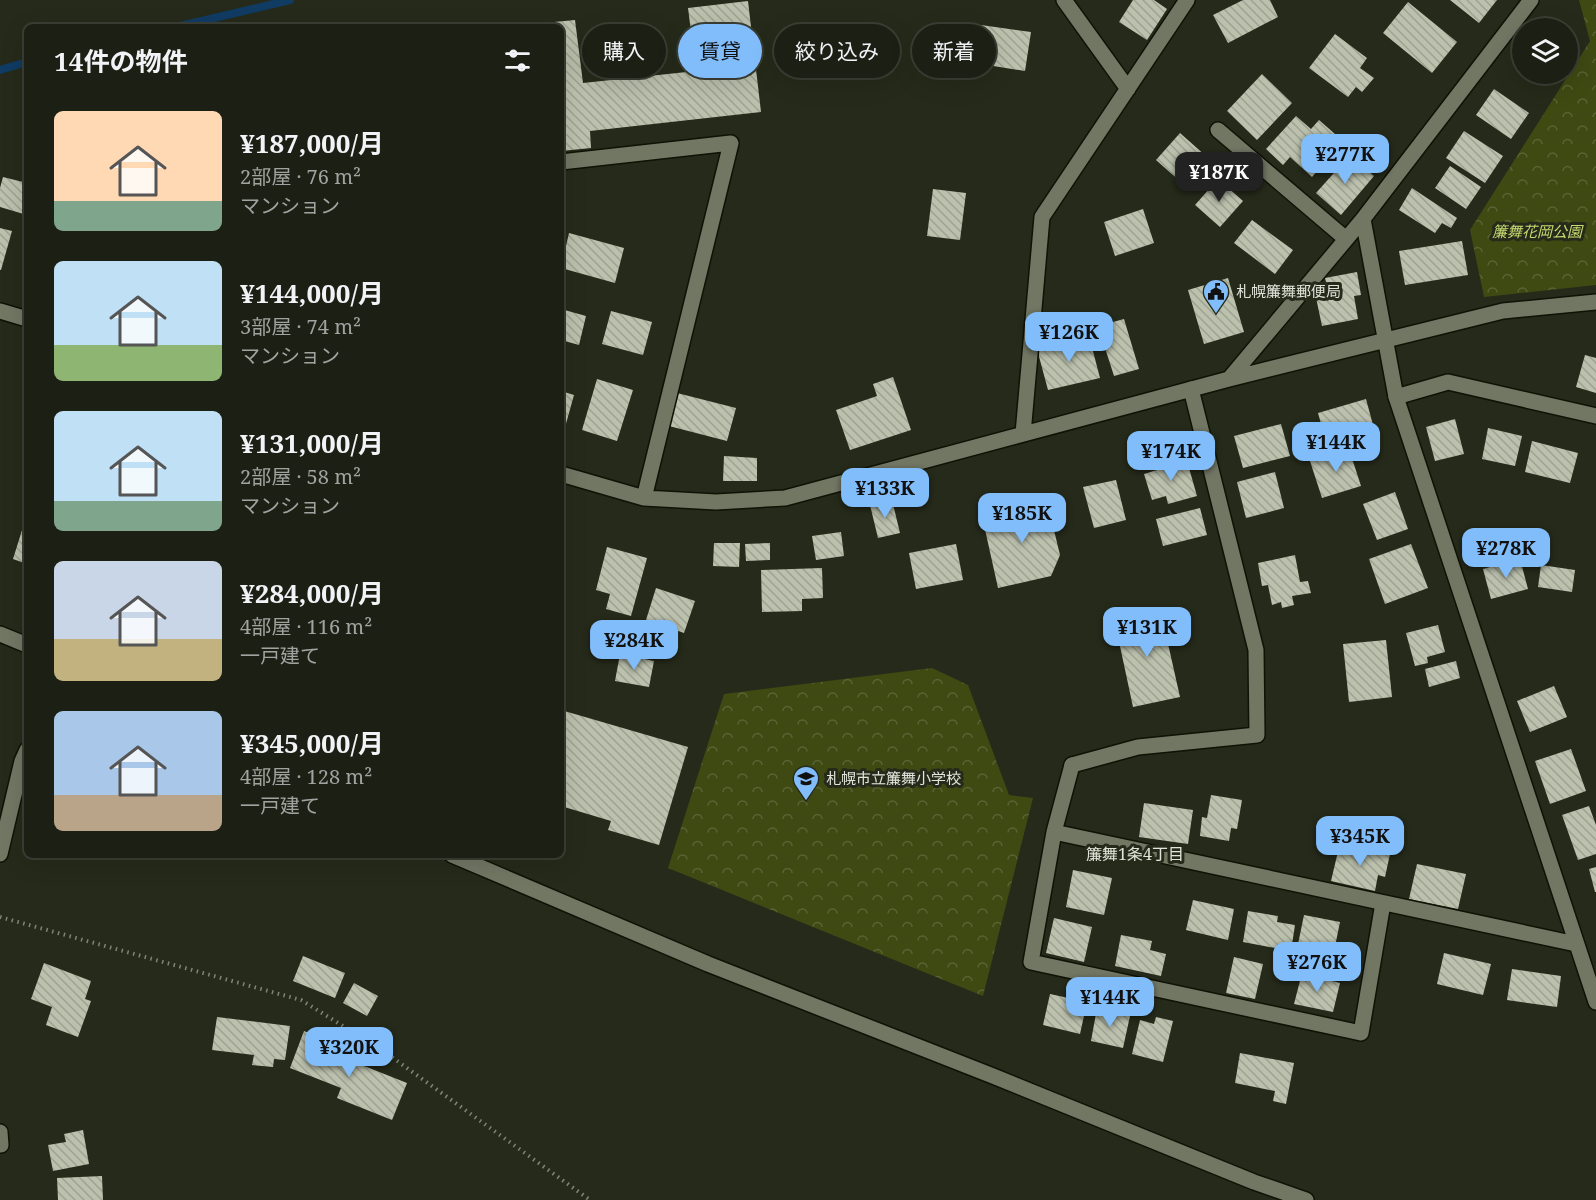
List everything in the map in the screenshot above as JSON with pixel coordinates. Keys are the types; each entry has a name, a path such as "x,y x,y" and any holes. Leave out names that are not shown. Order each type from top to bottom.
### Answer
{"street":[{"path":"1064,0 1128,89"},
{"path":"1023,434 1042,217 1186,0"},
{"path":"1229,379 1363,219 1531,0"},
{"path":"1218,130 1346,238"},
{"path":"564,163 731,143 644,498"},
{"path":"1363,219 1396,397 1596,1002"},
{"path":"564,475 644,498 716,502 785,498 1229,379 1503,311 1596,302"},
{"path":"0,311 24,318"},
{"path":"1396,397 1448,382 1596,417"},
{"path":"1191,389 1256,650 1257,735 1138,747 1072,765 1054,832 1031,962 1361,1033 1383,903"},
{"path":"0,634 24,644"},
{"path":"0,854 24,757"},
{"path":"1054,832 1576,944"},
{"path":"459,858 708,963 1254,1182 1306,1200"}],"path":[{"path":"0,917 301,1000 382,1050 590,1200"}],"green space":[{"name":"簾舞花岡公園","path":"1579,0 1596,0 1596,285 1484,297 1470,230 1563,84 1578,84 1578,60 1590,41"},
{"name":"札幌市立簾舞小学校","path":"932,668 968,685 1009,795 1033,798 983,996 668,868 724,694"}],"building":[{"path":"1133,0 1154,0 1167,9 1147,40 1119,22"},
{"path":"1243,0 1270,0 1278,17 1228,43 1213,15"},
{"path":"1450,0 1497,0 1479,23"},
{"path":"748,1 751,24 690,24 688,8"},
{"path":"1408,2 1457,42 1432,73 1383,33"},
{"path":"575,20 583,83 630,78 666,78 666,74 678,73 678,78 757,78 761,112 590,131 591,148 564,151 564,24 533,24"},
{"path":"996,27 1031,32 1025,71 996,66"},
{"path":"1335,34 1367,58 1360,68 1374,78 1362,92 1356,87 1348,97 1309,68"},
{"path":"1262,74 1292,103 1257,140 1227,111"},
{"path":"1494,89 1529,113 1511,139 1476,115"},
{"path":"1296,116 1311,129 1319,120 1343,141 1312,177 1290,157 1283,165 1266,149"},
{"path":"1464,131 1503,156 1485,183 1446,158"},
{"path":"1180,133 1215,164 1191,191 1156,160"},
{"path":"1350,155 1374,176 1341,215 1316,193"},
{"path":"1450,166 1481,187 1466,209 1435,188"},
{"path":"3,177 24,182 24,214 0,207 0,188"},
{"path":"1218,179 1243,201 1220,227 1195,205"},
{"path":"1412,188 1457,218 1451,228 1442,223 1435,233 1399,210"},
{"path":"933,189 966,193 960,240 927,236"},
{"path":"1143,209 1154,243 1115,256 1104,222"},
{"path":"1252,220 1293,250 1275,274 1234,243"},
{"path":"0,228 12,231 1,270 0,270"},
{"path":"569,233 624,248 615,283 564,269 564,255"},
{"path":"1462,241 1468,275 1405,285 1399,251"},
{"path":"1357,272 1361,295 1354,296 1358,319 1322,326 1315,293 1328,290 1325,278"},
{"path":"1228,278 1244,332 1204,344 1188,290"},
{"path":"564,310 586,316 579,345 564,341"},
{"path":"611,311 652,322 643,355 602,344"},
{"path":"1124,319 1139,369 1114,376 1098,326"},
{"path":"1089,336 1100,378 1048,390 1037,349"},
{"path":"1585,355 1596,358 1596,393 1576,387"},
{"path":"893,377 911,430 850,450 836,410 877,396 873,384"},
{"path":"597,379 633,390 617,441 582,430"},
{"path":"564,392 574,395 564,431"},
{"path":"677,393 736,408 727,441 669,426"},
{"path":"1366,399 1376,436 1361,440 1359,433 1326,442 1318,413"},
{"path":"1455,419 1464,454 1435,461 1426,427"},
{"path":"1281,424 1290,456 1243,468 1234,436"},
{"path":"1488,428 1522,436 1515,466 1482,459"},
{"path":"1532,441 1578,453 1570,483 1525,472"},
{"path":"1349,449 1361,486 1322,498 1310,461"},
{"path":"724,456 757,458 757,481 723,481"},
{"path":"1172,459 1174,465 1187,461 1197,496 1168,504 1166,496 1152,500 1144,474 1157,470 1155,463"},
{"path":"1275,472 1284,508 1246,518 1237,482"},
{"path":"1116,480 1126,520 1094,528 1083,487"},
{"path":"1395,492 1408,529 1377,540 1363,504"},
{"path":"892,500 900,533 878,538 870,505"},
{"path":"1047,501 1060,555 1051,576 998,588 982,516"},
{"path":"1200,508 1207,535 1163,546 1156,519"},
{"path":"23,527 24,527 24,563 13,559"},
{"path":"841,532 844,556 816,560 812,536"},
{"path":"714,543 740,543 739,567 713,566"},
{"path":"770,543 770,560 746,561 745,544"},
{"path":"956,544 963,580 916,589 909,553"},
{"path":"1411,544 1428,588 1385,604 1369,559"},
{"path":"607,547 647,558 631,616 606,609 610,594 596,590"},
{"path":"1295,555 1300,582 1308,581 1311,593 1292,596 1294,605 1282,608 1281,602 1272,605 1268,585 1262,586 1258,563"},
{"path":"1520,559 1528,589 1491,599 1483,569"},
{"path":"1541,565 1575,570 1572,592 1538,587"},
{"path":"822,568 823,598 802,599 802,611 762,612 761,570"},
{"path":"656,588 695,601 684,633 646,620"},
{"path":"1160,608 1180,697 1133,707 1114,618"},
{"path":"1438,625 1445,652 1427,657 1428,663 1415,666 1406,633"},
{"path":"1386,640 1392,697 1349,702 1343,644"},
{"path":"620,654 654,661 649,687 615,681"},
{"path":"1456,661 1460,678 1429,687 1425,669"},
{"path":"1554,686 1567,717 1530,732 1517,701"},
{"path":"564,711 688,747 659,845 608,830 611,821 564,807"},
{"path":"1571,749 1586,791 1550,804 1535,761"},
{"path":"1211,795 1242,800 1237,829 1231,828 1229,841 1200,836 1202,817 1207,818"},
{"path":"1144,803 1193,810 1188,844 1139,837"},
{"path":"1589,806 1596,825 1596,854 1578,860 1562,815"},
{"path":"1340,843 1390,854 1385,877 1378,875 1375,891 1331,881"},
{"path":"1417,864 1466,874 1458,909 1409,899"},
{"path":"1596,867 1596,892 1595,892 1589,869"},
{"path":"1073,870 1112,878 1104,915 1066,907"},
{"path":"1193,900 1234,909 1228,940 1186,930"},
{"path":"1248,911 1278,916 1277,922 1295,925 1291,951 1243,942"},
{"path":"1304,915 1340,922 1332,961 1296,954"},
{"path":"1054,918 1092,927 1084,962 1046,953"},
{"path":"1121,935 1152,941 1150,950 1166,954 1161,976 1115,966"},
{"path":"1444,953 1491,964 1483,995 1437,984"},
{"path":"303,956 345,973 335,998 293,981"},
{"path":"1234,957 1263,964 1255,999 1226,993"},
{"path":"44,963 91,981 85,999 91,1001 78,1037 46,1025 52,1007 31,999"},
{"path":"1512,969 1561,976 1557,1007 1507,1000"},
{"path":"1302,973 1340,983 1333,1012 1294,1004"},
{"path":"354,983 378,996 367,1016 343,1003"},
{"path":"1050,994 1087,1002 1080,1034 1043,1025"},
{"path":"1097,1008 1130,1016 1123,1048 1091,1041"},
{"path":"217,1017 290,1026 285,1060 274,1059 273,1067 252,1065 254,1055 212,1050"},
{"path":"1156,1017 1173,1021 1163,1062 1132,1054 1140,1020 1154,1024"},
{"path":"304,1031 327,1040 324,1050 407,1083 392,1120 337,1098 341,1088 290,1068"},
{"path":"1240,1053 1294,1063 1286,1104 1273,1101 1275,1091 1235,1083"},
{"path":"83,1130 89,1164 53,1171 48,1145 66,1142 64,1134"},
{"path":"102,1176 103,1200 58,1200 57,1178"}],"waterway":[{"path":"189,24 290,0"},
{"path":"0,70 24,63"}],"place":[{"name":"札幌簾舞郵便局","path":"1216,315"},
{"name":"札幌市立簾舞小学校","path":"806,802"}],"district":[{"name":"簾舞1条4丁目","path":"1135,854"}]}
